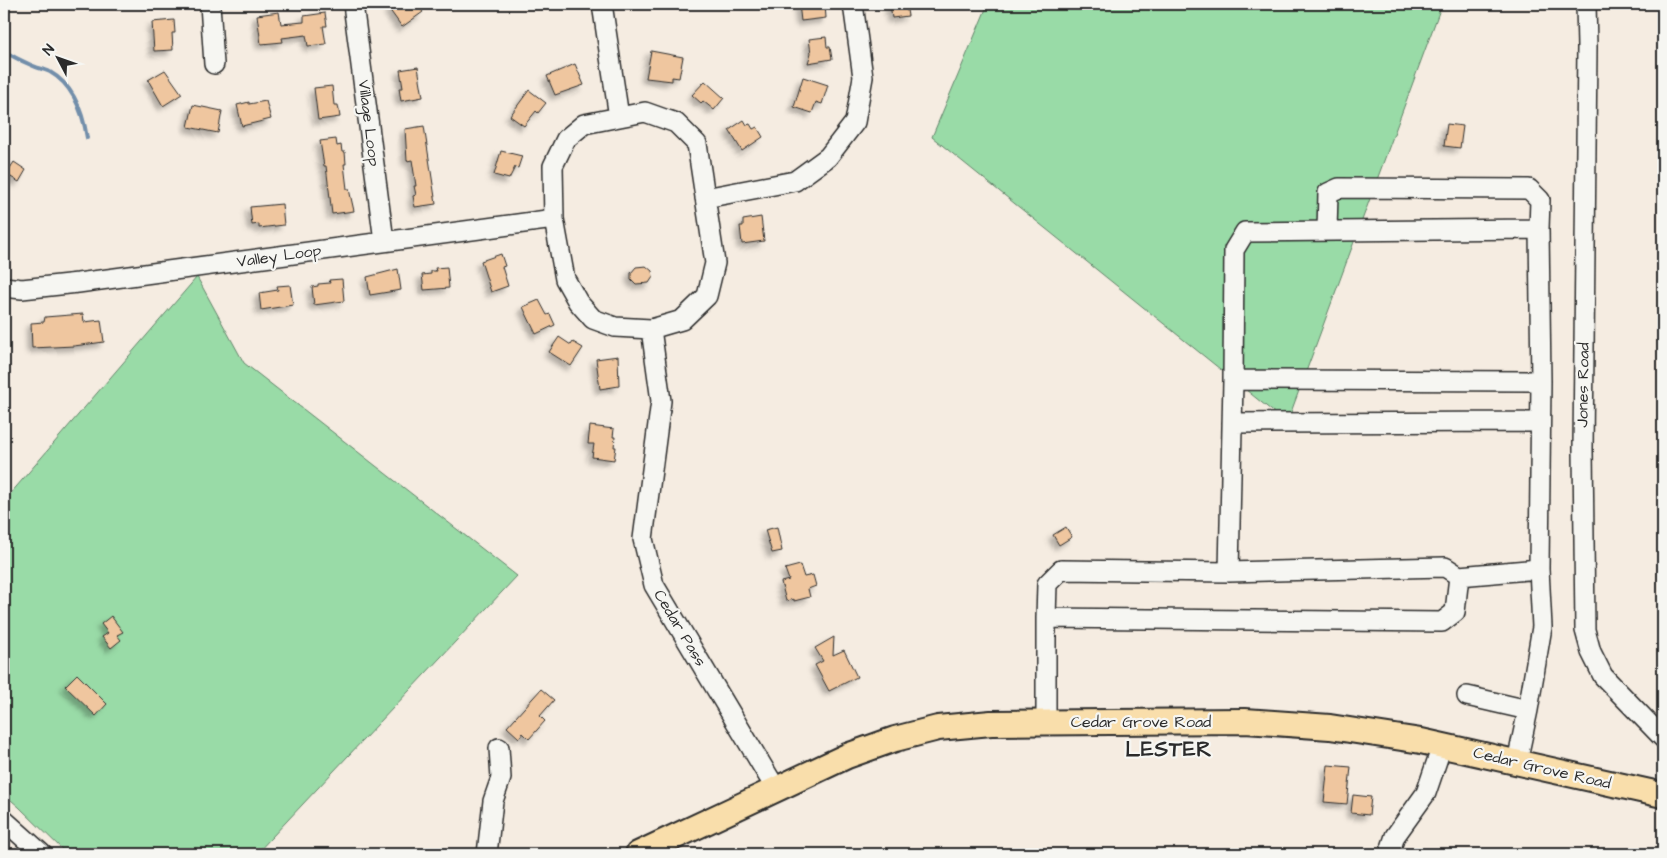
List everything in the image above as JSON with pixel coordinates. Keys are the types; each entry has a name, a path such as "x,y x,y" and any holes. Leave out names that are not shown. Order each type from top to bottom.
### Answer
{"main road":[{"name":"Cedar Grove Road","path":"638,854 847,756 894,739 947,728 992,723 1245,721 1330,727 1421,741 1663,795"}],"street":[{"path":"210,4 214,64"},
{"name":"Village Loop","path":"353,4 384,241"},
{"path":"602,4 619,117"},
{"path":"705,198 795,181 828,157 855,122 863,77 854,4"},
{"name":"Jones Road","path":"1586,4 1583,448 1585,630 1591,652 1603,676 1663,738"},
{"path":"645,112 676,123 697,144 705,198 715,263 707,296 682,320 652,330 615,327 593,319 578,302 565,279 554,219 553,166 566,139 584,124 645,112"},
{"path":"1327,231 1328,194 1339,188 1528,189 1540,200 1539,569 1542,627 1517,762"},
{"name":"Valley Loop","path":"4,287 22,289 554,219"},
{"path":"1229,572 1234,250 1245,232 1539,229"},
{"name":"Cedar Pass","path":"652,330 661,401 643,539 654,584 776,789"},
{"path":"1233,380 1541,381"},
{"path":"1232,423 1540,422"},
{"path":"1046,722 1046,584 1061,570 1229,572 1445,567 1459,576 1539,569"},
{"path":"1046,618 1442,622 1455,612 1459,576"},
{"path":"1467,696 1528,710"},
{"path":"1389,854 1395,836 1426,793 1442,746"},
{"path":"487,854 493,801 501,778 499,748"},
{"path":"4,820 42,854"}],"green space":[{"path":"988,4 1442,4 1287,423 932,137"},
{"path":"197,277 244,363 517,576 256,854 67,854 4,794 4,501"}],"building":[{"path":"397,4 417,4 423,12 402,27 389,9"},
{"path":"799,4 825,4 826,18 801,21"},
{"path":"890,4 906,4 908,16 892,18"},
{"path":"279,12 281,24 304,22 304,16 325,13 327,26 323,26 326,44 308,46 306,35 282,38 283,42 261,44 257,15"},
{"path":"174,20 175,33 172,33 173,50 154,51 152,22"},
{"path":"826,37 827,47 830,47 832,59 808,63 811,53 809,39"},
{"path":"651,51 683,57 679,78 672,77 672,81 646,78"},
{"path":"575,64 584,85 555,95 547,76"},
{"path":"418,67 423,97 401,101 399,88 403,88 400,70"},
{"path":"165,70 182,94 163,106 148,80"},
{"path":"803,77 828,85 822,104 816,102 812,113 794,107"},
{"path":"705,81 724,98 714,110 703,101 701,103 692,95"},
{"path":"332,86 334,105 338,105 340,117 318,120 314,88"},
{"path":"529,90 546,103 538,113 536,111 524,126 510,116"},
{"path":"266,101 271,119 242,126 237,105"},
{"path":"193,105 222,111 218,133 188,127"},
{"path":"744,120 753,129 757,127 763,137 742,151 729,130"},
{"path":"1447,124 1463,126 1460,148 1444,146"},
{"path":"424,126 436,204 415,207 413,196 416,195 414,186 416,186 412,160 407,161 405,129"},
{"path":"336,139 337,146 341,145 342,152 345,152 346,164 344,164 347,189 349,189 354,211 332,214 326,166 324,166 320,141"},
{"path":"501,151 522,156 518,168 515,167 509,179 494,175"},
{"path":"14,162 26,170 19,182 6,174"},
{"path":"282,204 284,225 259,228 259,224 252,225 250,207"},
{"path":"761,217 764,241 742,244 740,226 743,226 743,220"},
{"path":"501,254 505,266 502,267 508,286 491,292 481,261"},
{"path":"646,266 652,271 653,277 649,283 636,284 631,279 631,273 636,267"},
{"path":"447,267 449,288 424,290 422,275 431,274 431,271 436,271 435,268"},
{"path":"398,269 401,290 370,295 367,277"},
{"path":"342,279 344,301 314,305 312,287 318,286 318,284 330,283 329,280"},
{"path":"290,285 293,305 261,310 259,293 278,290 277,286"},
{"path":"539,300 547,315 550,314 555,325 536,334 523,307"},
{"path":"83,314 84,322 101,320 104,342 32,348 31,323 44,322 45,317"},
{"path":"559,337 571,345 573,342 583,348 571,366 549,352"},
{"path":"618,356 619,386 600,389 596,359"},
{"path":"590,426 614,429 614,447 616,447 614,460 592,457 594,444 588,444"},
{"path":"777,527 782,551 772,553 765,530"},
{"path":"1066,527 1072,537 1059,545 1053,535"},
{"path":"800,565 804,577 813,575 816,586 808,589 810,597 786,601 781,582 789,580 785,569"},
{"path":"111,616 123,632 117,635 121,640 111,648 102,637 108,633 101,624"},
{"path":"834,637 833,655 844,650 857,677 829,691 815,665 823,661 815,648"},
{"path":"77,674 107,704 96,716 65,686"},
{"path":"541,689 554,700 540,716 545,721 529,739 523,733 519,738 507,727"},
{"path":"1328,765 1351,767 1347,804 1324,802"},
{"path":"1353,795 1371,797 1369,815 1351,813"}],"waterway":[{"path":"4,51 24,62 50,72 65,84 76,100 87,138"}],"district":[{"name":"LESTER","path":"1169,749"}]}
